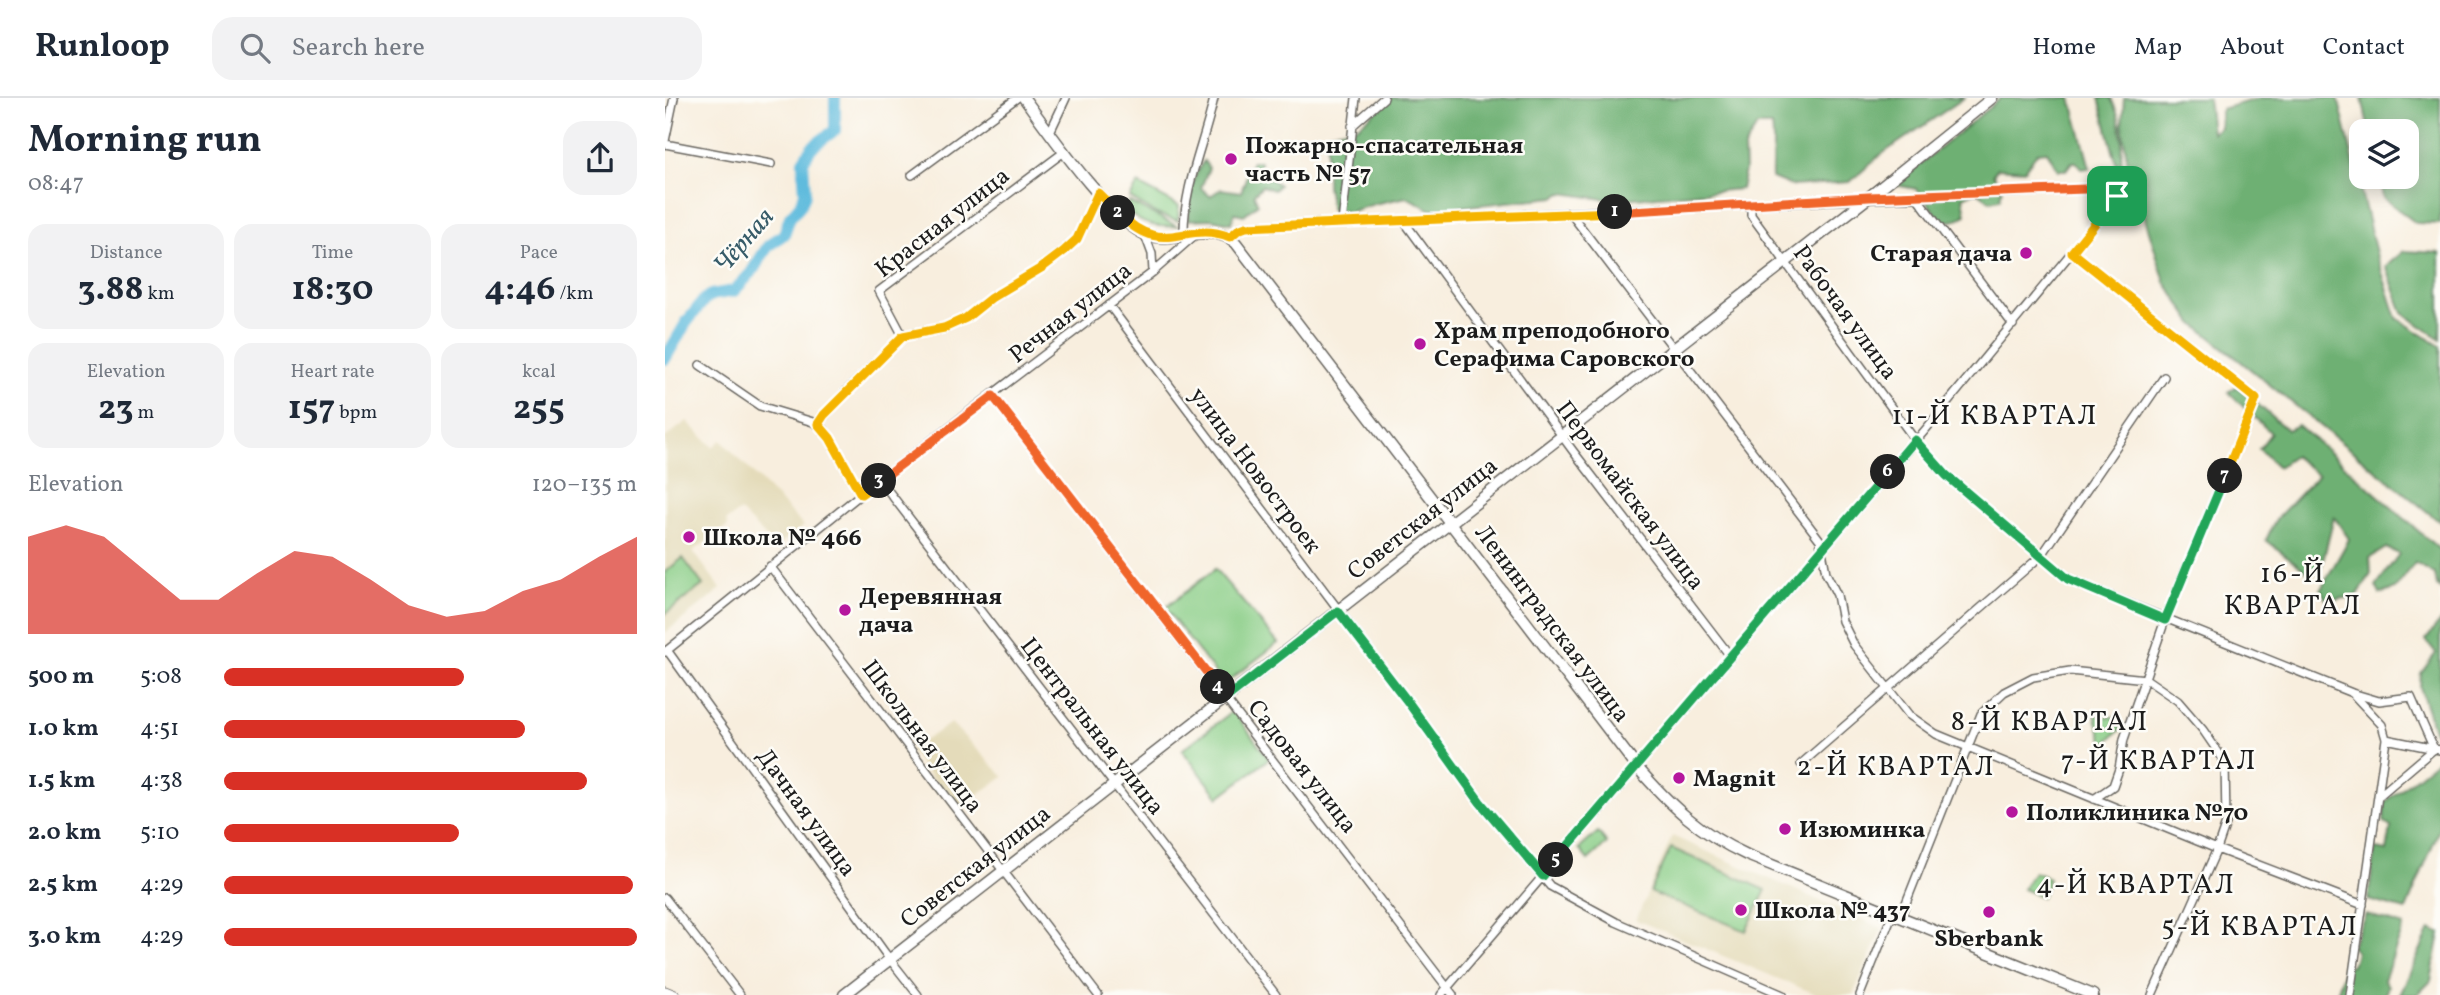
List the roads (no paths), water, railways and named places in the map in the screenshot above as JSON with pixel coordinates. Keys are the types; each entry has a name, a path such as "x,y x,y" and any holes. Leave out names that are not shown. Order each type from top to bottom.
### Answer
{"main road":[{"path":"1024,98 1098,193 1127,222 1145,235 1157,237 1198,233 1229,234"},
{"name":"Советская улица","path":"844,995 1675,349 1992,98"},
{"name":"Ленинградская улица","path":"1229,234 1636,765 1685,818 1723,844 2093,995"}],"street":[{"path":"674,98 665,143 771,164"},
{"path":"912,175 1017,98"},
{"path":"1050,132 1066,98"},
{"path":"1184,235 1184,208 1214,98"},
{"path":"1342,223 1356,98"},
{"path":"1352,126 1384,98"},
{"name":"Красная улица","path":"903,336 879,291 1064,152"},
{"path":"1229,234 1246,227 1571,214 1916,195 2113,188 2119,190 2117,196 2013,325 1441,995"},
{"path":"818,424 848,389 903,336 944,328 966,318 991,298 1043,267 1077,239 1098,193"},
{"path":"1916,195 2013,325"},
{"name":"Рабочая улица","path":"1751,204 1751,215 1915,440 1946,475 2068,579 2352,693 2379,701 2411,697 2437,750"},
{"path":"1571,214 1820,540 1826,573 1837,595 1842,621 1854,645 1909,715 1936,734 1967,747 2363,905"},
{"name":"Первомайская улица","path":"1403,220 1561,435 1731,657"},
{"name":"Речная улица","path":"666,651 861,494 993,396 1153,272 1198,233"},
{"path":"1145,235 1153,272"},
{"path":"2072,252 2256,399 2165,620 2124,740 2113,786 2094,799"},
{"name":"улица Новостроек","path":"1109,304 1480,802 1550,886 1616,922 1783,995"},
{"path":"700,365 761,406 818,424 830,438 861,494"},
{"path":"1801,764 2042,555 2164,377"},
{"name":"Садовая улица","path":"993,396 1453,995"},
{"name":"Центральная улица","path":"880,480 1276,995"},
{"name":"Школьная улица","path":"770,566 1098,995"},
{"name":"Дачная улица","path":"666,651 918,995"},
{"path":"1860,995 1981,713 2004,692 2033,677 2070,671 2146,679 2178,701 2203,730 2225,762 2226,823 2152,995"},
{"path":"2350,995 2386,739 2382,725 2352,693"},
{"path":"2386,739 2437,750"},
{"path":"2380,795 2437,750"},
{"path":"665,898 740,995"},
{"path":"665,991 675,995"}],"waterway":[{"name":"Чёрная","path":"665,359 686,323 704,300 711,295 734,291 751,273 768,246 784,234 790,217 801,204 805,194 803,161 812,147 835,130 835,98"}],"place":[{"name":"Пожарно-спасательная часть № 57","path":"1231,159"},
{"name":"Старая дача","path":"2026,253"},
{"name":"Храм преподобного Серафима Саровского","path":"1420,344"},
{"name":"Школа № 466","path":"689,537"},
{"name":"Деревянная дача","path":"845,610"},
{"name":"Magnit","path":"1679,778"},
{"name":"Поликлиника №70","path":"2012,812"},
{"name":"Изюминка","path":"1785,829"},
{"name":"Школа № 437","path":"1741,910"},
{"name":"Sberbank","path":"1989,912"}],"district":[{"name":"11-Й КВАРТАЛ","path":"1995,414"},
{"name":"16-Й КВАРТАЛ","path":"2293,588"},
{"name":"8-Й КВАРТАЛ","path":"2050,720"},
{"name":"7-Й КВАРТАЛ","path":"2159,759"},
{"name":"2-Й КВАРТАЛ","path":"1896,765"},
{"name":"4-Й КВАРТАЛ","path":"2136,883"},
{"name":"5-Й КВАРТАЛ","path":"2260,925"}]}
